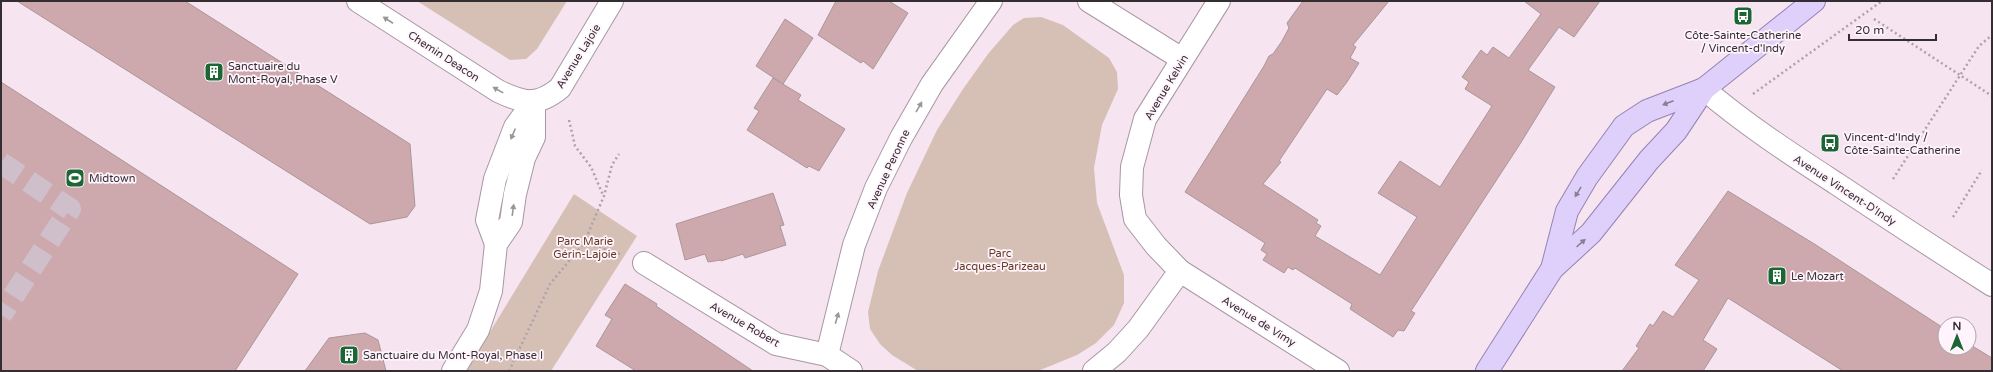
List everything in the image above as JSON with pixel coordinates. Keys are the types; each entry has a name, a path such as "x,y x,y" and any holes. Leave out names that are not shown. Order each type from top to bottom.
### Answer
{"main road":[{"path":"1552,269 1567,211 1587,177 1624,126 1647,111 1704,89 1814,1"},
{"path":"1487,371 1552,269 1591,234 1649,160 1676,131 1704,89"}],"street":[{"name":"Chemin Deacon","path":"358,1 498,91 517,100 534,101"},
{"name":"Avenue Lajoie","path":"534,101 548,98 560,88 612,1"},
{"name":"Avenue Peronne","path":"827,355 854,245 876,188 901,138 932,84 991,1"},
{"path":"1089,1 1182,59"},
{"name":"Avenue Kelvin","path":"1180,271 1156,246 1135,218 1131,195 1132,167 1145,119 1219,1"},
{"name":"Avenue Vincent-D'Indy","path":"1704,89 1729,111 1770,140 1930,246 1992,284"},
{"path":"453,371 478,330 491,291 496,244 511,222 515,194 524,158 534,137 534,101"},
{"name":"Avenue Robert","path":"644,263 776,344 827,355 852,371"},
{"path":"1094,371 1117,352 1138,329 1180,271"},
{"name":"Avenue de Vimy","path":"1180,271 1338,371"}],"path":[{"path":"1729,111 1882,1"},
{"path":"1874,18 1992,96"},
{"path":"1893,178 1979,46 1992,35"},
{"path":"569,120 575,146 590,168 604,196"},
{"path":"509,371 550,284 584,243 604,196 612,165 619,154"},
{"path":"1953,217 1982,170"},
{"path":"584,243 644,263"}],"green space":[{"path":"417,1 567,1 537,49 526,59 510,60"},
{"name":"Parc Jacques-Parizeau","path":"1041,17 1063,25 1109,58 1117,72 1118,89 1102,125 1094,168 1097,203 1124,275 1124,303 1114,325 1096,343 1077,355 1038,371 918,371 892,355 880,344 870,329 868,312 878,271 907,193 937,130 963,89 988,54 1013,25 1024,18"},
{"name":"Parc Marie Gérin-Lajoie","path":"574,194 637,236 551,371 466,371"}],"building":[{"name":"Sanctuaire du Mont-Royal, Phase V","path":"17,1 185,1 410,144 415,206 407,217 370,224"},
{"path":"836,1 889,1 908,13 873,69 863,61 861,63 818,35"},
{"path":"1303,1 1389,1 1353,45 1356,47 1350,58 1359,63 1347,82 1337,95 1327,89 1279,161 1281,162 1263,184 1318,220 1316,223 1321,226 1315,236 1380,275 1417,217 1378,193 1400,161 1440,187 1492,106 1465,89 1469,82 1462,77 1481,50 1487,55 1493,47 1509,58 1541,14 1524,1 1600,1 1574,37 1559,27 1528,70 1555,87 1520,144 1411,311 1415,313 1404,331 1398,330 1393,337 1350,309 1352,304 1295,268 1293,270 1288,267 1284,273 1263,260 1267,254 1261,250 1265,243 1185,192 1269,56 1273,54 1282,41 1289,28 1287,23"},
{"path":"785,19 813,38 783,84 756,66"},
{"path":"773,78 801,95 798,100 845,129 819,171 809,166 807,168 747,130 759,111 754,108"},
{"name":"Midtown","path":"1,82 298,274 235,371 1,371"},
{"name":"Le Mozart","path":"1728,191 1816,245 1937,324 1937,356 1977,356 1977,349 1992,358 1992,371 1843,371 1728,298 1703,340 1717,349 1703,371 1622,371 1639,348 1636,346 1650,324 1653,326 1663,311 1673,317 1699,280 1675,265"},
{"path":"773,193 784,225 780,226 786,245 745,258 743,254 721,261 708,262 705,254 685,260 676,224"},
{"path":"625,284 657,304 656,306 753,371 636,371 596,346 612,319 605,315"},
{"name":"Sanctuaire du Mont-Royal, Phase I","path":"365,333 378,340 386,371 305,371 329,338"}],"tunnel":[{"path":"1,163 70,209 1,315"}],"place":[{"name":"Côte-Sainte-Catherine / Vincent-d'Indy","path":"1743,16"},
{"name":"Sanctuaire du Mont-Royal, Phase V","path":"214,72"},
{"name":"Vincent-d'Indy / Côte-Sainte-Catherine","path":"1830,143"},
{"name":"Midtown","path":"75,178"},
{"name":"Le Mozart","path":"1777,276"},
{"name":"Sanctuaire du Mont-Royal, Phase I","path":"349,355"}]}
